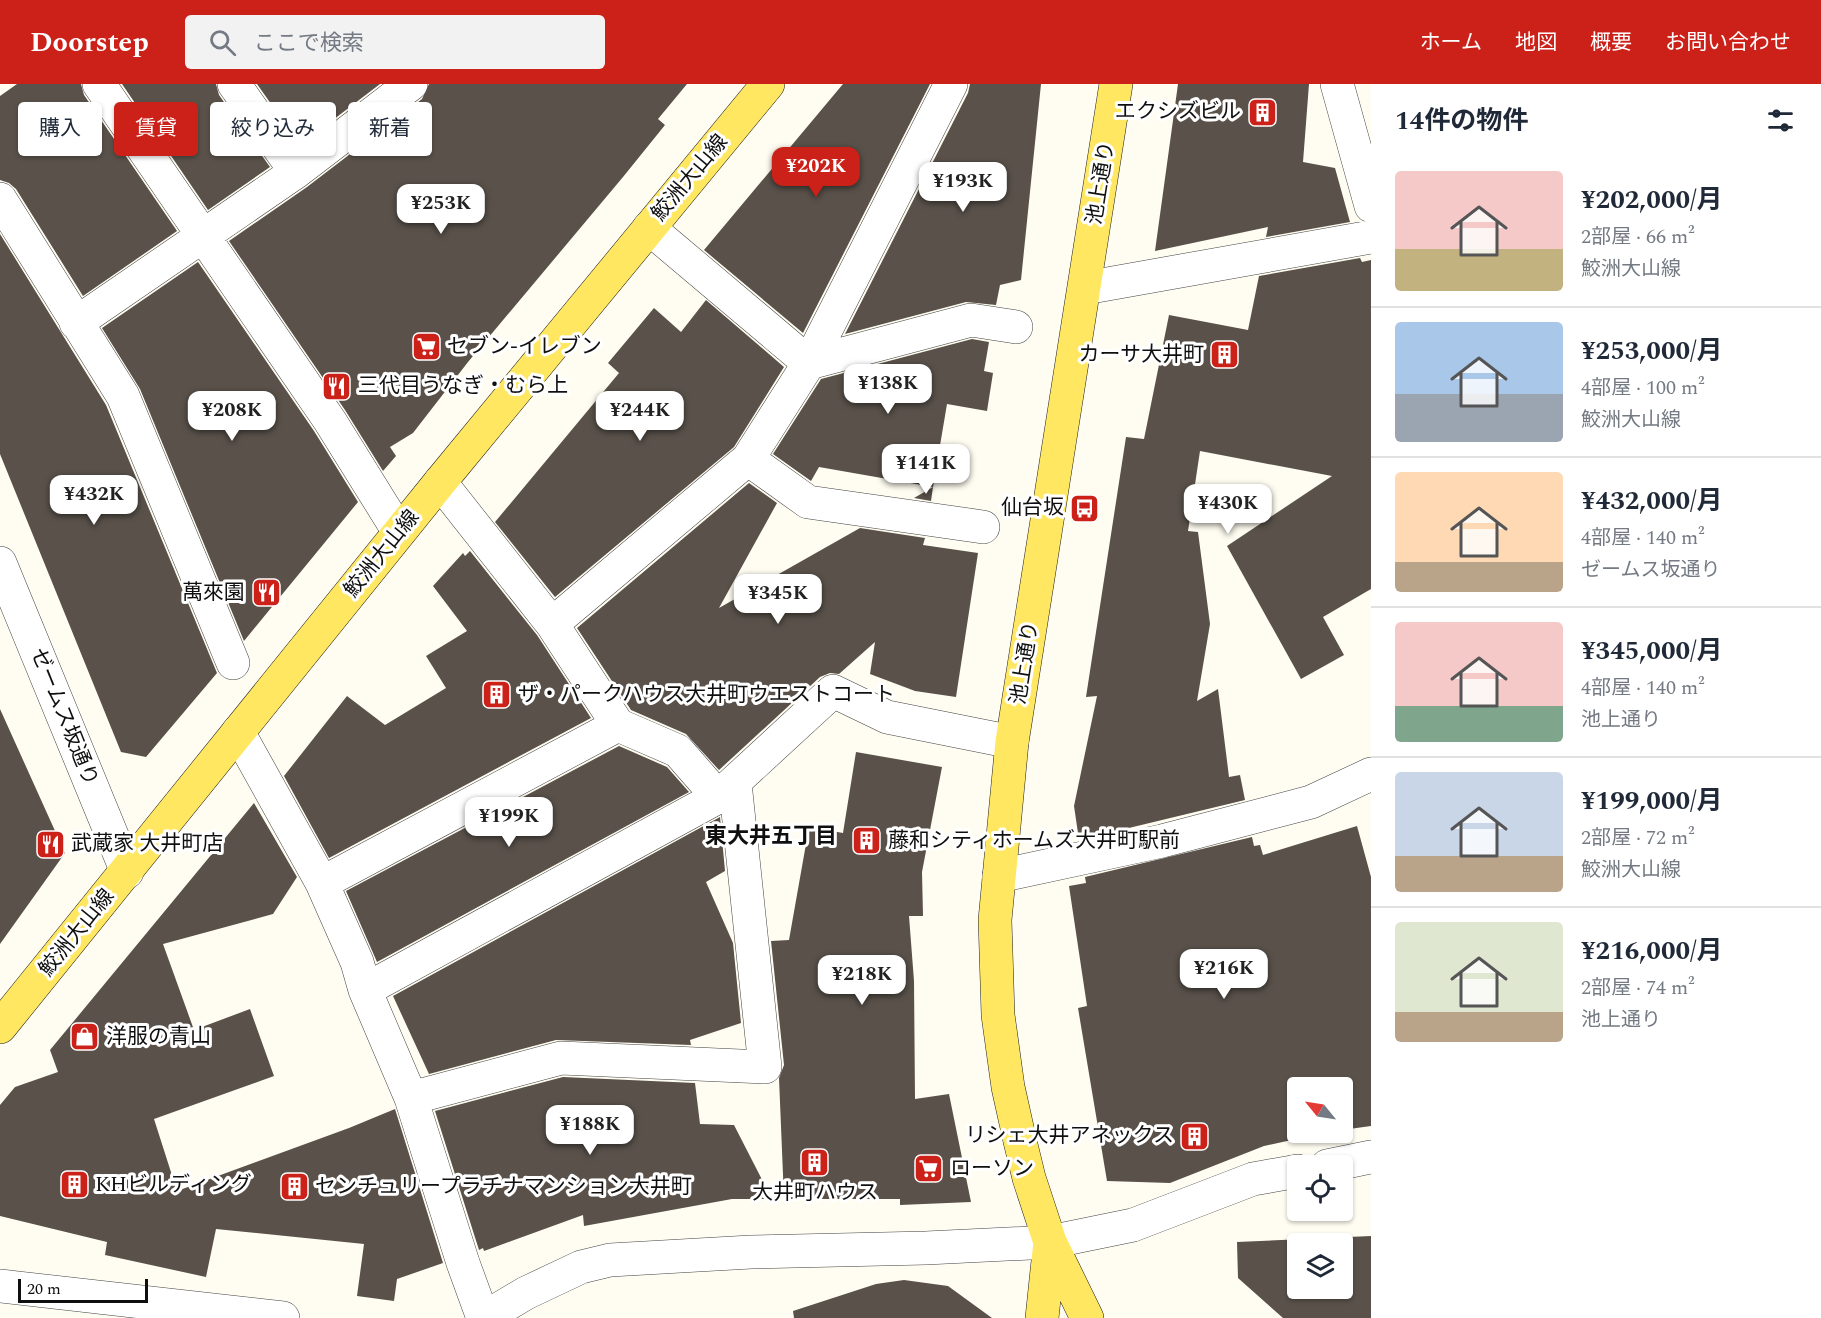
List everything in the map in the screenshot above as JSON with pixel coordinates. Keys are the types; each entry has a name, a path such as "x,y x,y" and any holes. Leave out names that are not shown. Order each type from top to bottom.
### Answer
{"main road":[{"name":"鮫洲大山線","path":"0,1028 399,532 768,84"},
{"name":"池上通り","path":"1087,1318 1050,1242 1029,1178 1008,1087 998,1015 995,920 1012,742 1116,84"},
{"name":"池上通り","path":"1042,1318 1050,1242"}],"street":[{"path":"99,84 330,421 399,532"},
{"path":"234,84 296,172"},
{"path":"76,323 296,172 411,84"},
{"path":"552,624 748,459 809,363 951,84"},
{"path":"1337,84 1371,206"},
{"path":"0,199 123,396 233,663"},
{"path":"649,228 809,363"},
{"path":"1085,288 1371,237"},
{"path":"809,363 971,320 1016,327"},
{"path":"748,459 808,502 983,527"},
{"path":"411,1098 561,1058 765,1067 727,790 678,751 618,725 552,624 440,482"},
{"name":"ゼームス坂通り","path":"0,563 127,872"},
{"path":"365,990 727,790 833,691 887,717 1012,742"},
{"path":"322,883 618,725"},
{"path":"238,732 322,883 357,962 365,990 411,1098 463,1263 484,1318 526,1293 581,1267 610,1260 751,1252 926,1248 1050,1242 1133,1225 1253,1179 1287,1173"},
{"path":"999,876 1162,841 1311,802 1371,774"},
{"path":"1353,1161 1371,1157"},
{"path":"0,1286 283,1318"}],"building":[{"path":"17,84 81,84 89,102 18,102 18,156 102,156 102,121 114,139 114,156 126,156 177,231 83,296 16,189 0,180 0,96"},
{"path":"122,84 216,84 224,102 210,102 210,156 262,156 270,167 208,210 171,156 198,156 198,102 134,102"},
{"path":"257,84 380,84 356,102 348,102 348,108 336,118 336,102 270,102"},
{"path":"429,84 687,84 658,119 665,125 623,177 468,362 413,433 390,447 396,456 383,471 345,410 229,241 348,156 432,156 432,102 418,102"},
{"path":"843,84 930,84 803,333 704,250"},
{"path":"970,84 1041,84 1021,280 1000,285 996,305 966,302 845,334 968,93"},
{"path":"1178,84 1309,84 1303,162 1335,168 1350,222 1266,237 1268,227 1155,251"},
{"path":"0,234 106,405 217,673 146,757 121,752 0,454"},
{"path":"1360,258 1362,262 1371,260 1371,589 1323,617 1344,655 1301,679 1227,546 1332,476 1200,451 1188,531 1198,532 1210,624 1197,701 1218,689 1229,777 1240,775 1245,800 1079,840 1074,806 1097,696 1086,697 1126,437 1144,439 1169,315 1248,330 1259,276"},
{"path":"198,262 314,431 358,502 244,641 140,389 102,328"},
{"path":"706,300 784,367 734,447 555,597 495,522 619,373 608,363 654,308 681,332"},
{"path":"972,339 989,342 984,371 993,373 987,411 947,404 933,487 819,467 811,481 773,454 821,379"},
{"path":"749,483 777,503 719,608 860,528 925,538 923,545 978,553 956,697 915,691 870,674 875,642 839,674 830,673 820,677 719,770 686,734 631,710 577,628"},
{"path":"933,487 931,501 914,498"},
{"path":"470,551 537,635 591,718 329,858 284,776 347,696 385,725 446,688 426,656 467,631 433,586 463,553 465,556"},
{"path":"0,709 65,853 0,944"},
{"path":"619,746 667,767 689,792 377,962 346,891"},
{"path":"856,752 942,767 922,872 923,916 909,916 914,981 915,1099 949,1094 971,1202 900,1205 900,1199 784,1199 779,1078 784,1065 771,941 789,940 809,827 843,833"},
{"path":"254,803 297,877 273,914 163,944 194,1030 250,1009 274,1076 154,1119 177,1191 395,1109 443,1263 397,1279 394,1301 357,1296 364,1244 216,1229 206,1277 105,1255 107,1242 0,1216 0,1105 15,1087 58,1072 50,1050"},
{"path":"720,817 725,871 706,882 733,943 741,1023 690,1040 691,1045 556,1040 429,1074 393,996"},
{"path":"1357,826 1371,877 1371,1126 1353,1128 1353,1077 1287,1077 1287,1141 1264,1146 1170,1183 1107,1181 1078,1008 1087,1006 1069,886 1086,883 1085,877 1252,837 1254,846 1260,845 1263,855"},
{"path":"563,1077 695,1083 700,1124 734,1125 772,1199 732,1199 584,1226 583,1215 484,1251 483,1248 479,1250 435,1111"},
{"path":"1371,1236 1371,1318 1283,1318 1238,1278 1237,1242 1287,1240 1287,1299 1353,1299 1353,1237"},
{"path":"904,1280 948,1286 992,1318 794,1318 793,1311 876,1284"}],"place":[{"name":"エクシズビル","path":"1262,112"},
{"name":"セブン-イレブン","path":"426,347"},
{"name":"カーサ大井町","path":"1225,355"},
{"name":"三代目うなぎ・むら上","path":"337,386"},
{"name":"仙台坂","path":"1085,508"},
{"name":"萬來園","path":"266,593"},
{"name":"ザ・パークハウス大井町ウエストコート","path":"497,695"},
{"name":"藤和シティホームズ大井町駅前","path":"867,841"},
{"name":"武蔵家 大井町店","path":"50,844"},
{"name":"洋服の青山","path":"85,1037"},
{"name":"リシェ大井アネックス","path":"1195,1136"},
{"name":"大井町ハウス","path":"815,1162"},
{"name":"ローソン","path":"929,1169"},
{"name":"KHビルディング","path":"74,1185"},
{"name":"センチュリープラチナマンション大井町","path":"294,1187"}],"district":[{"name":"東大井五丁目","path":"771,836"}]}
